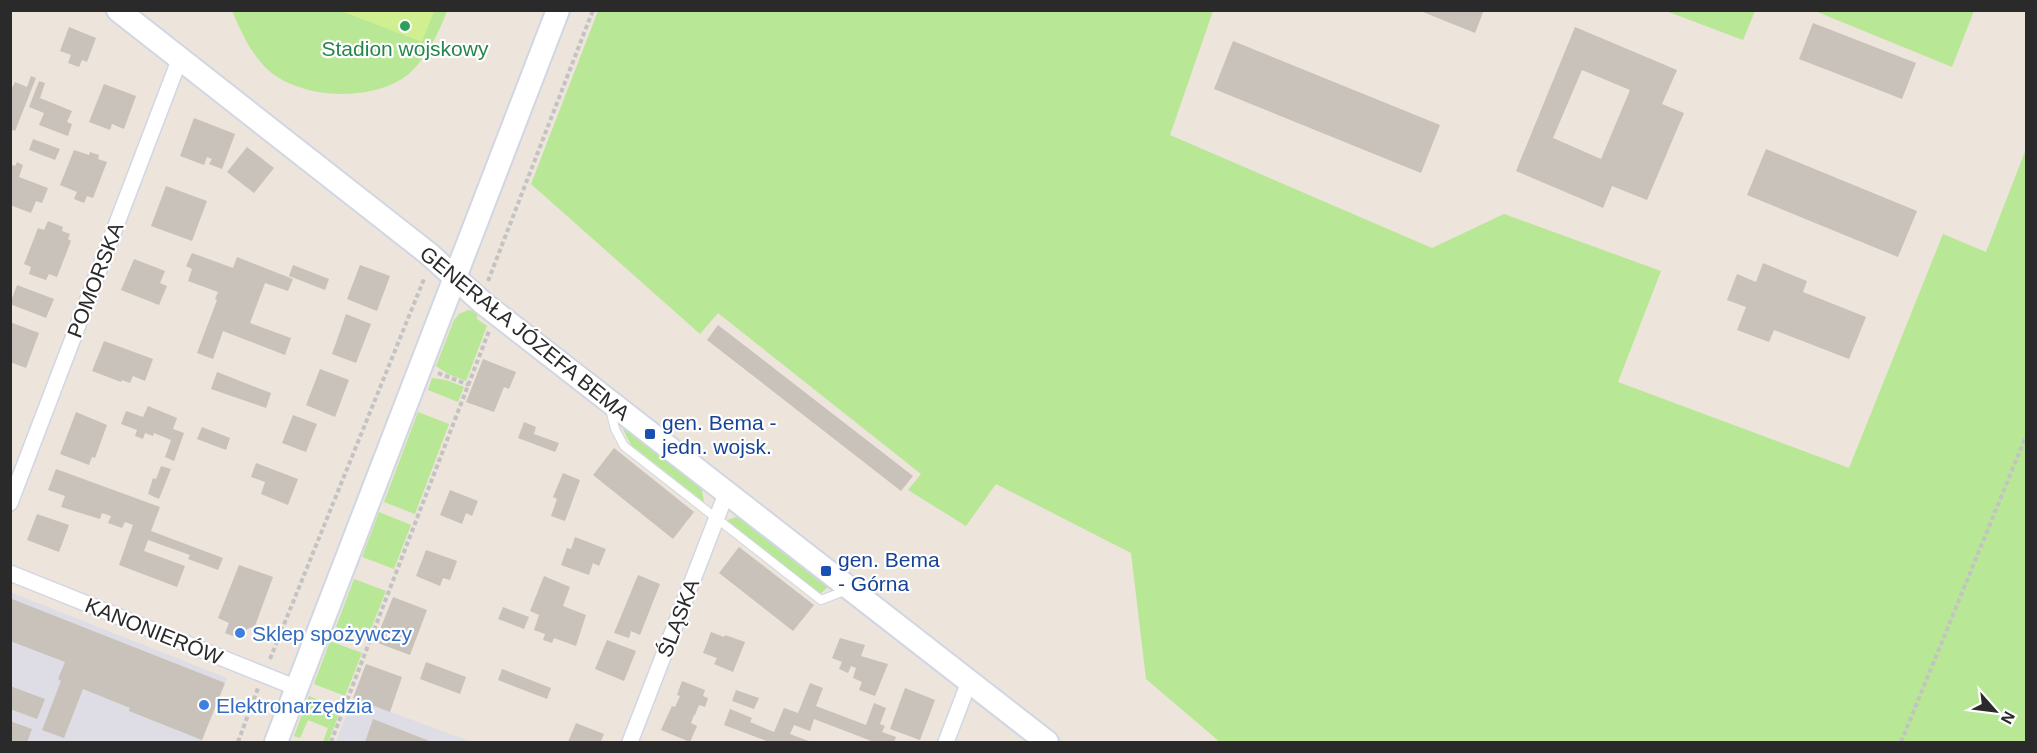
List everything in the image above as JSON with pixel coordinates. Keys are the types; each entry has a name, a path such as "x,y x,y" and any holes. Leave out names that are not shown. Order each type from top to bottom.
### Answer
{"street":[{"name":"GENERAŁA JÓZEFA BEMA","path":"118,10 429,254 454,279 608,402 1047,742"},
{"path":"276,742 558,10"},
{"name":"POMORSKA","path":"10,502 180,58"},
{"name":"ŚLĄSKA","path":"630,742 726,494"},
{"name":"KANONIERÓW","path":"10,573 297,688"},
{"path":"946,742 969,682"}],"lane":[{"path":"608,402 615,429 624,446 821,600 849,589"}],"path":[{"path":"486,288 593,10"},
{"path":"238,742 424,279"},
{"path":"332,742 491,325"},
{"path":"1901,742 2026,436"}],"shaded area":[{"path":"10,592 227,678 201,742 11,742"},
{"path":"353,698 472,742 336,742"}],"green space":[{"path":"1755,10 1743,40 1666,11"},
{"path":"1815,10 1974,11 1952,67"},
{"path":"232,11 447,11 433,42 413,70 398,81 380,89 338,94 317,92 278,78 254,53"},
{"name":"Stadion wojskowy","path":"341,11 434,11 422,42"},
{"path":"598,11 1213,11 1170,135 1432,248 1504,214 1661,271 1618,382 1849,468 1943,234 1986,252 2026,149 2026,742 1220,742 1146,679 1131,553 996,484 966,526 908,490 921,474 718,313 700,334 531,184"},
{"path":"468,310 478,312 477,319 487,326 466,381 436,366 454,320 459,314"},
{"path":"432,378 446,380 464,387 458,402 428,390"},
{"path":"418,412 449,424 415,514 384,502"},
{"path":"620,423 696,481 702,490 704,502 631,445"},
{"path":"379,512 411,525 394,569 362,557"},
{"path":"736,517 744,520 829,586 820,594 727,520"},
{"path":"354,579 386,591 367,639 336,627"},
{"path":"330,641 362,653 345,696 314,684"},
{"path":"309,696 341,709 328,742 323,742 328,728 308,720 300,738 294,736"}],"building":[{"path":"1418,10 1484,10 1475,33"},
{"path":"1813,23 1916,63 1902,99 1799,59"},
{"path":"69,27 96,38 87,62 82,60 79,67 68,63 71,55 60,51"},
{"path":"1575,27 1677,70 1662,104 1684,113 1647,200 1612,186 1603,208 1516,171","holes":["1582,70 1630,90 1601,159 1553,138"]},
{"path":"1233,41 1440,125 1421,173 1214,89"},
{"path":"31,76 36,78 15,131 10,129 10,92 15,82 27,87"},
{"path":"39,81 45,83 40,98 72,111 67,122 72,124 68,136 39,125 44,113 29,107"},
{"path":"104,84 136,96 124,129 112,124 110,130 89,122"},
{"path":"194,118 235,134 222,169 209,164 212,159 207,157 204,165 180,156"},
{"path":"33,139 60,149 55,160 29,150"},
{"path":"247,147 274,168 254,193 227,172"},
{"path":"1766,149 1917,211 1898,257 1747,195"},
{"path":"74,150 89,155 90,152 99,155 98,159 107,162 93,198 87,196 84,203 74,199 77,192 60,185"},
{"path":"17,162 23,165 19,177 48,188 42,203 36,201 31,213 10,205 10,164 15,166"},
{"path":"166,186 207,201 192,241 151,226"},
{"path":"48,221 63,227 62,231 70,234 68,239 71,241 57,277 49,274 46,280 29,274 31,267 24,264 38,228 44,230"},
{"path":"192,253 233,268 237,257 293,279 288,291 265,283 250,323 291,338 285,355 223,331 213,359 197,353 218,292 188,281 192,269 186,266"},
{"path":"134,259 165,271 160,283 167,286 159,305 121,290"},
{"path":"1763,263 1807,281 1803,292 1866,317 1849,359 1774,330 1769,342 1737,330 1746,307 1727,300 1737,274 1756,282"},
{"path":"293,265 329,279 325,290 289,276"},
{"path":"360,265 390,276 377,311 347,299"},
{"path":"17,285 54,299 46,318 10,304"},
{"path":"346,314 371,324 356,363 332,354"},
{"path":"10,322 39,333 26,368 10,362"},
{"path":"718,325 913,476 901,491 707,340"},
{"path":"104,341 153,359 145,381 133,376 130,383 122,380 121,382 92,371"},
{"path":"483,359 516,372 509,389 504,387 494,412 466,402"},
{"path":"320,369 349,380 335,417 306,405"},
{"path":"217,372 271,393 266,408 211,389"},
{"path":"148,406 177,418 173,429 184,433 174,461 165,457 171,440 154,433 153,436 145,433 143,439 135,436 137,430 121,424 126,411 143,417"},
{"path":"76,412 107,425 95,458 92,457 89,465 60,454"},
{"path":"293,415 317,424 306,452 282,443"},
{"path":"524,422 536,427 534,434 559,443 555,452 518,438"},
{"path":"202,427 230,438 226,450 197,439"},
{"path":"614,448 694,512 673,539 593,475"},
{"path":"256,463 298,479 288,505 261,494 265,482 251,477"},
{"path":"161,466 171,469 159,499 148,494 153,478 156,479"},
{"path":"56,469 160,507 151,531 223,558 218,570 188,559 190,555 148,540 144,551 185,566 177,587 119,565 133,525 125,522 122,528 108,523 111,516 102,513 100,519 61,507 65,496 48,490"},
{"path":"563,473 580,480 565,521 551,516 557,499 553,497"},
{"path":"450,490 478,501 472,516 466,513 462,524 440,515"},
{"path":"37,514 69,525 59,552 27,540"},
{"path":"575,537 606,549 599,566 593,563 589,575 561,565 567,548 571,549"},
{"path":"739,547 814,605 793,631 719,573"},
{"path":"426,550 457,561 450,580 443,578 440,586 416,576"},
{"path":"239,565 273,577 255,626 247,629 243,640 225,633 229,623 218,618"},
{"path":"638,575 660,584 640,635 631,631 629,638 614,633"},
{"path":"544,576 570,587 563,606 586,615 576,646 554,638 552,643 543,640 545,634 534,630 539,615 530,611"},
{"path":"393,597 427,610 410,655 375,642"},
{"path":"12,599 225,683 202,740 129,711 130,708 83,689 64,738 42,730 61,681 58,679 65,662 10,641"},
{"path":"503,607 529,617 524,629 498,619"},
{"path":"711,632 745,642 733,672 714,664 717,658 703,653"},
{"path":"840,638 865,645 861,656 888,664 875,696 859,690 862,682 853,678 856,668 851,666 848,673 839,669 842,662 832,658"},
{"path":"607,640 636,651 624,681 595,669"},
{"path":"426,662 466,677 460,694 420,679"},
{"path":"366,664 402,677 390,712 353,698"},
{"path":"502,669 551,688 547,699 498,680"},
{"path":"682,681 705,690 703,696 708,698 705,707 699,705 694,715 691,723 697,726 690,742 661,730 672,706 675,707 680,696 677,695"},
{"path":"810,683 823,688 816,706 866,725 874,703 886,708 880,724 885,726 882,732 896,737 894,742 874,742 814,719 810,731 794,725 790,734 811,742 769,742 724,725 730,709 752,718 750,722 774,732 784,708 798,713"},
{"path":"10,686 45,699 37,719 10,709"},
{"path":"905,688 935,700 920,740 890,729"},
{"path":"736,690 759,698 754,709 732,701"},
{"path":"373,719 432,742 365,742"},
{"path":"10,721 32,729 27,742 10,742"},
{"path":"576,723 604,734 601,741 568,742"}],"place":[{"name":"Stadion wojskowy","path":"405,26"},
{"name":"gen. Bema - jedn. wojsk.","path":"650,434"},
{"name":"gen. Bema - Górna","path":"826,571"},
{"name":"Sklep spożywczy","path":"240,633"},
{"name":"Elektronarzędzia","path":"204,705"}]}
